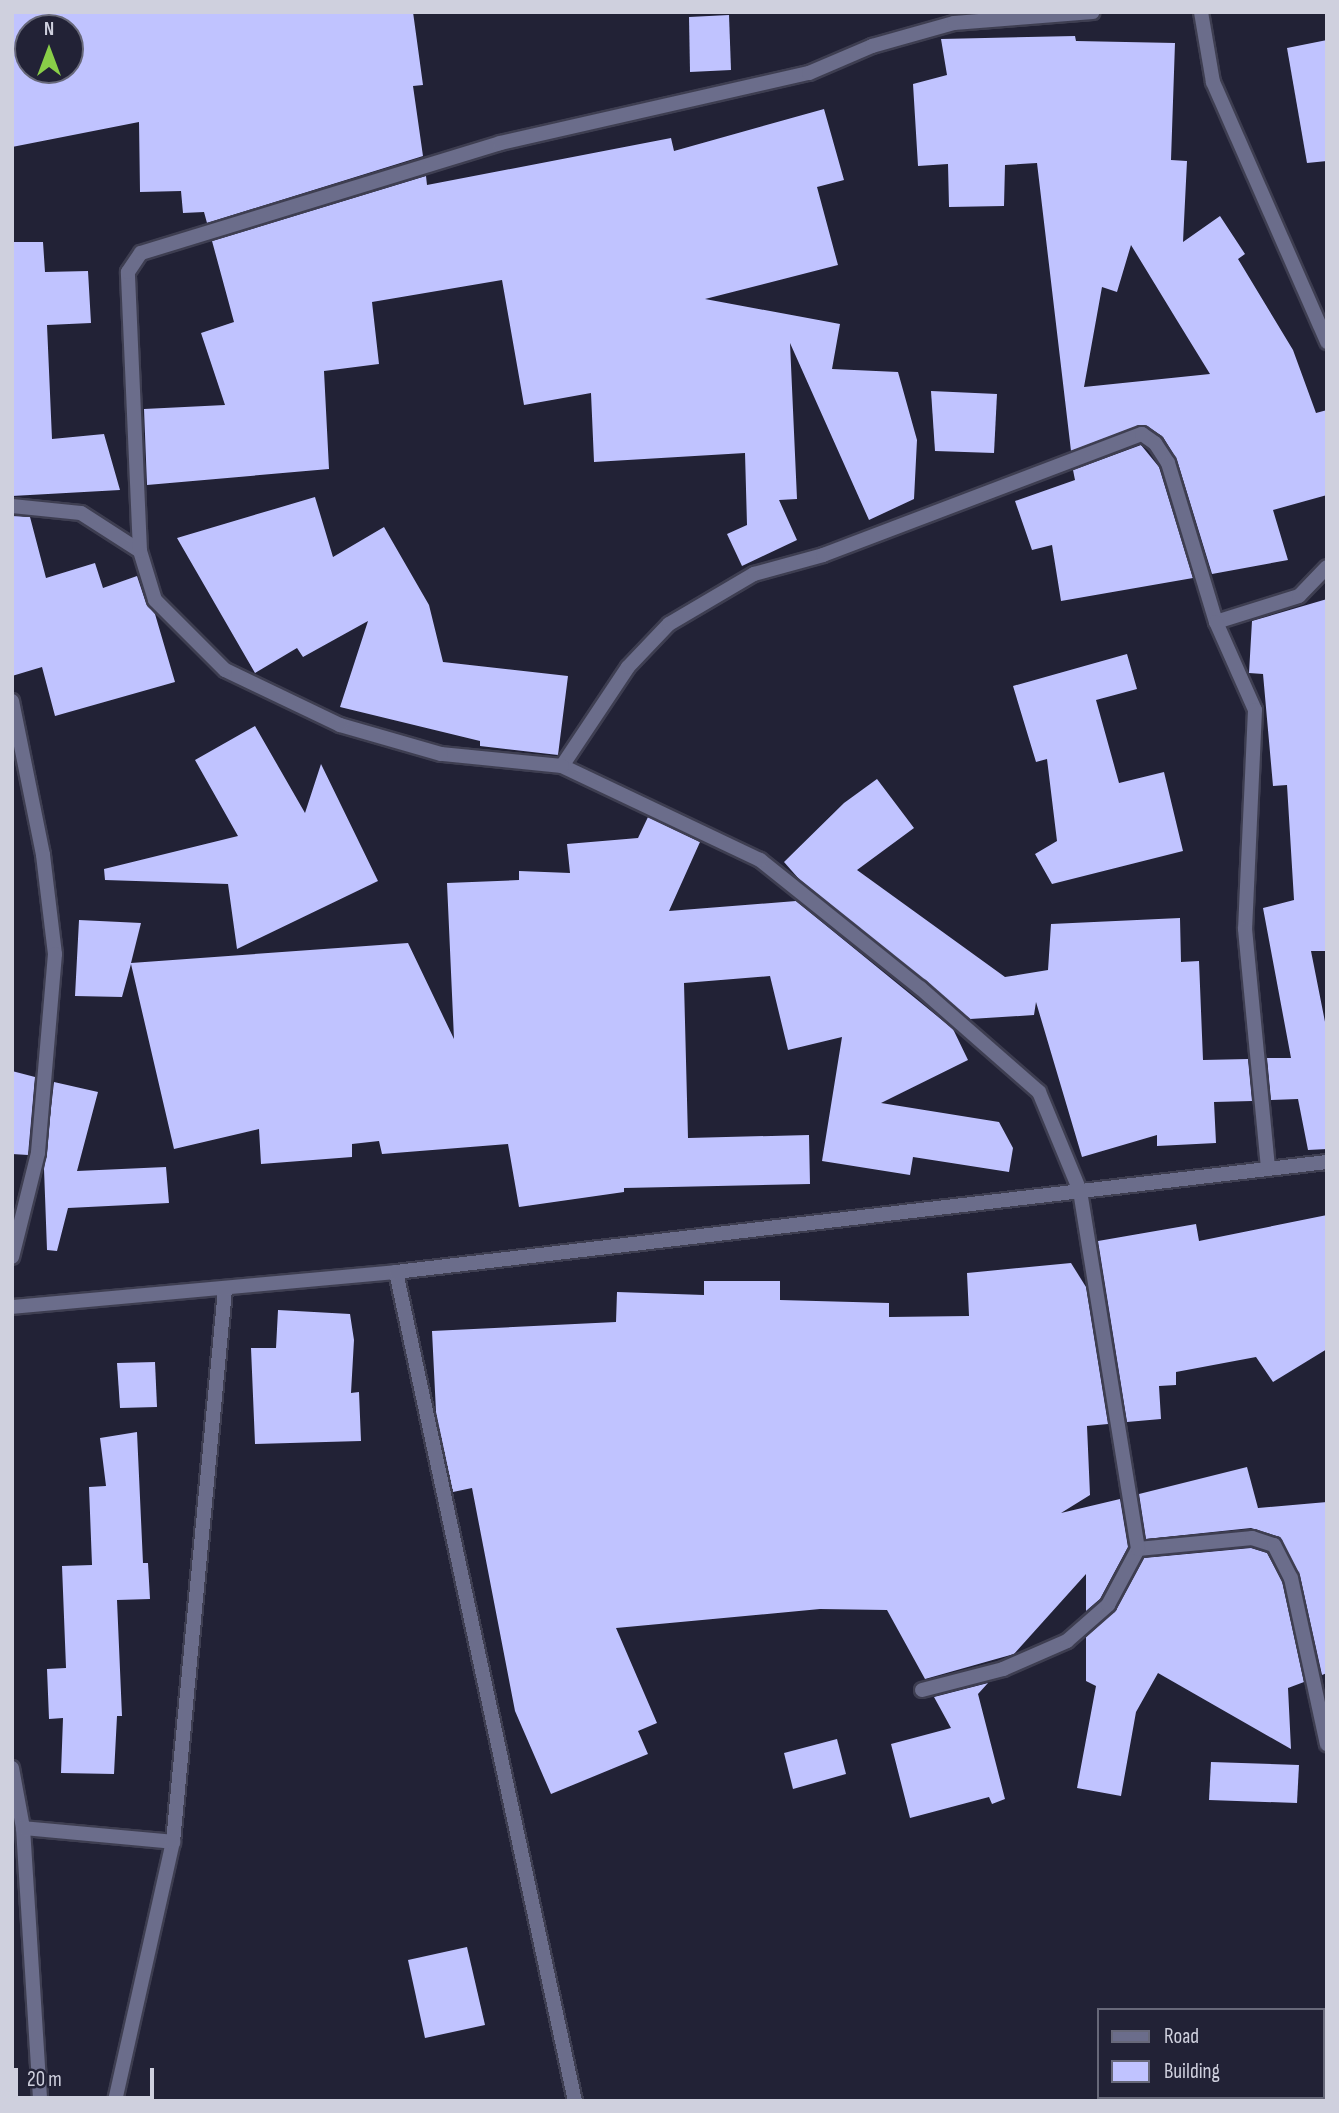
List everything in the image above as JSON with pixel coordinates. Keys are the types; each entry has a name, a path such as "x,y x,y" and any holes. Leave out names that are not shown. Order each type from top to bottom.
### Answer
{"street":[{"path":"922,1690 1003,1669 1067,1641 1108,1605 1138,1549 1080,1191 1039,1092 920,988 760,860 562,766 441,754 340,725 225,670 155,600 140,551 128,272 141,253 500,143 809,74 873,46 954,23 1093,12"},
{"path":"1201,12 1213,82 1327,342"},
{"path":"562,766 614,686 669,624 754,574 823,555 1142,435 1155,443 1168,463 1216,622 1255,710 1245,929 1268,1168"},
{"path":"12,506 81,513 140,551"},
{"path":"1216,622 1299,596 1327,567"},
{"path":"12,701 43,855 55,954 38,1153 12,1256"},
{"path":"12,1307 225,1290 396,1272 1327,1162"},
{"path":"396,1272 575,2101"},
{"path":"115,2101 173,1842 225,1290"},
{"path":"1138,1549 1252,1538 1274,1545 1291,1578 1327,1745"},
{"path":"12,1768 23,1828 40,2101"},
{"path":"23,1828 173,1842"}],"building":[{"path":"12,12 413,12 423,85 413,86 423,156 207,223 204,212 183,213 181,191 140,192 139,122 12,147"},
{"path":"729,15 731,70 690,72 689,17"},
{"path":"1075,36 1076,41 1175,43 1171,160 1187,161 1183,242 1220,216 1245,254 1238,259 1293,350 1316,413 1327,410 1327,495 1273,510 1288,560 1212,574 1177,460 1163,437 1147,426 1071,451 1037,163 1005,165 1004,206 949,207 948,164 918,166 913,84 947,75 941,39","holes":["1131,245 1210,374 1084,387 1102,287 1117,292"]},
{"path":"1327,40 1327,161 1307,163 1287,48"},
{"path":"824,109 844,180 817,187 838,265 705,299 840,324 832,369 898,372 917,440 914,499 869,520 790,343 797,499 779,500 797,540 742,566 727,534 747,525 745,453 594,462 591,393 524,405 502,280 372,302 379,364 324,371 329,469 147,485 144,409 225,405 201,333 234,322 212,241 426,176 427,185 671,138 674,151"},
{"path":"12,242 43,242 45,272 88,271 91,323 47,325 52,439 104,434 120,490 12,496"},
{"path":"931,391 997,394 994,453 935,451"},
{"path":"1141,445 1159,467 1193,578 1061,601 1052,545 1032,550 1015,501 1075,480 1073,470"},
{"path":"315,497 333,557 384,527 429,605 443,662 568,676 558,755 480,746 480,741 340,707 368,621 303,657 297,648 255,673 177,538"},
{"path":"12,516 30,517 46,578 95,563 103,588 137,576 146,603 155,614 175,682 55,716 42,667 12,676"},
{"path":"1327,599 1327,951 1311,951 1327,1032 1327,1149 1308,1150 1298,1099 1271,1100 1267,1058 1291,1058 1263,908 1294,900 1287,785 1273,786 1263,674 1249,673 1252,621"},
{"path":"1127,654 1137,689 1096,700 1119,783 1164,772 1183,851 1052,884 1035,854 1057,841 1047,759 1036,762 1013,686"},
{"path":"255,726 305,813 321,764 378,881 237,949 228,884 105,880 104,869 238,836 195,760"},
{"path":"877,779 914,828 857,870 1005,977 1048,970 1051,924 1180,918 1181,962 1199,961 1203,1060 1248,1059 1252,1101 1214,1102 1216,1143 1157,1146 1157,1135 1082,1157 1036,1002 1034,1015 970,1019 799,879 784,862 844,803"},
{"path":"648,817 700,842 669,911 796,901 953,1029 968,1060 881,1103 999,1122 1013,1148 1009,1172 913,1157 910,1175 822,1161 842,1037 788,1050 770,976 684,983 688,1138 809,1135 810,1184 624,1188 624,1192 519,1207 508,1144 382,1154 379,1141 352,1144 352,1157 261,1164 259,1129 174,1149 131,964 122,997 75,996 79,920 141,923 131,963 408,943 454,1039 447,883 519,880 519,871 570,873 567,844 638,838"},
{"path":"12,1071 35,1077 28,1155 12,1154"},
{"path":"54,1082 98,1092 77,1171 166,1167 169,1203 68,1208 57,1251 47,1250 44,1169"},
{"path":"1327,1215 1327,1349 1273,1382 1256,1357 1176,1372 1176,1385 1159,1386 1161,1419 1127,1422 1098,1241 1196,1224 1199,1241"},
{"path":"1071,1263 1086,1287 1108,1424 1087,1426 1090,1495 1061,1513 1120,1499 1128,1547 1100,1599 1086,1611 1086,1574 1014,1654 925,1679 887,1610 820,1609 616,1628 657,1723 638,1731 648,1754 551,1794 515,1711 472,1488 453,1492 436,1412 432,1331 616,1322 617,1292 704,1295 704,1281 780,1281 780,1300 889,1303 889,1317 969,1316 967,1273"},
{"path":"278,1310 350,1314 354,1340 351,1393 359,1392 361,1441 255,1444 251,1348 276,1348"},
{"path":"155,1362 157,1407 120,1408 117,1363"},
{"path":"137,1432 143,1563 148,1563 150,1599 117,1600 122,1716 117,1716 114,1774 61,1773 63,1718 49,1719 47,1669 66,1668 62,1566 92,1565 89,1487 106,1486 100,1438"},
{"path":"1247,1467 1258,1508 1327,1502 1327,1673 1322,1675 1300,1576 1280,1537 1251,1528 1146,1539 1139,1494"},
{"path":"1251,1548 1267,1553 1282,1581 1304,1682 1288,1688 1291,1749 1158,1673 1136,1712 1121,1796 1077,1788 1096,1686 1086,1681 1086,1637 1116,1610 1144,1558"},
{"path":"988,1683 978,1694 1005,1799 992,1804 989,1797 910,1818 891,1744 951,1728 934,1697"},
{"path":"837,1739 846,1774 793,1789 784,1753"},
{"path":"1211,1762 1299,1765 1297,1803 1209,1800"},
{"path":"467,1947 485,2025 425,2038 408,1960"}]}
